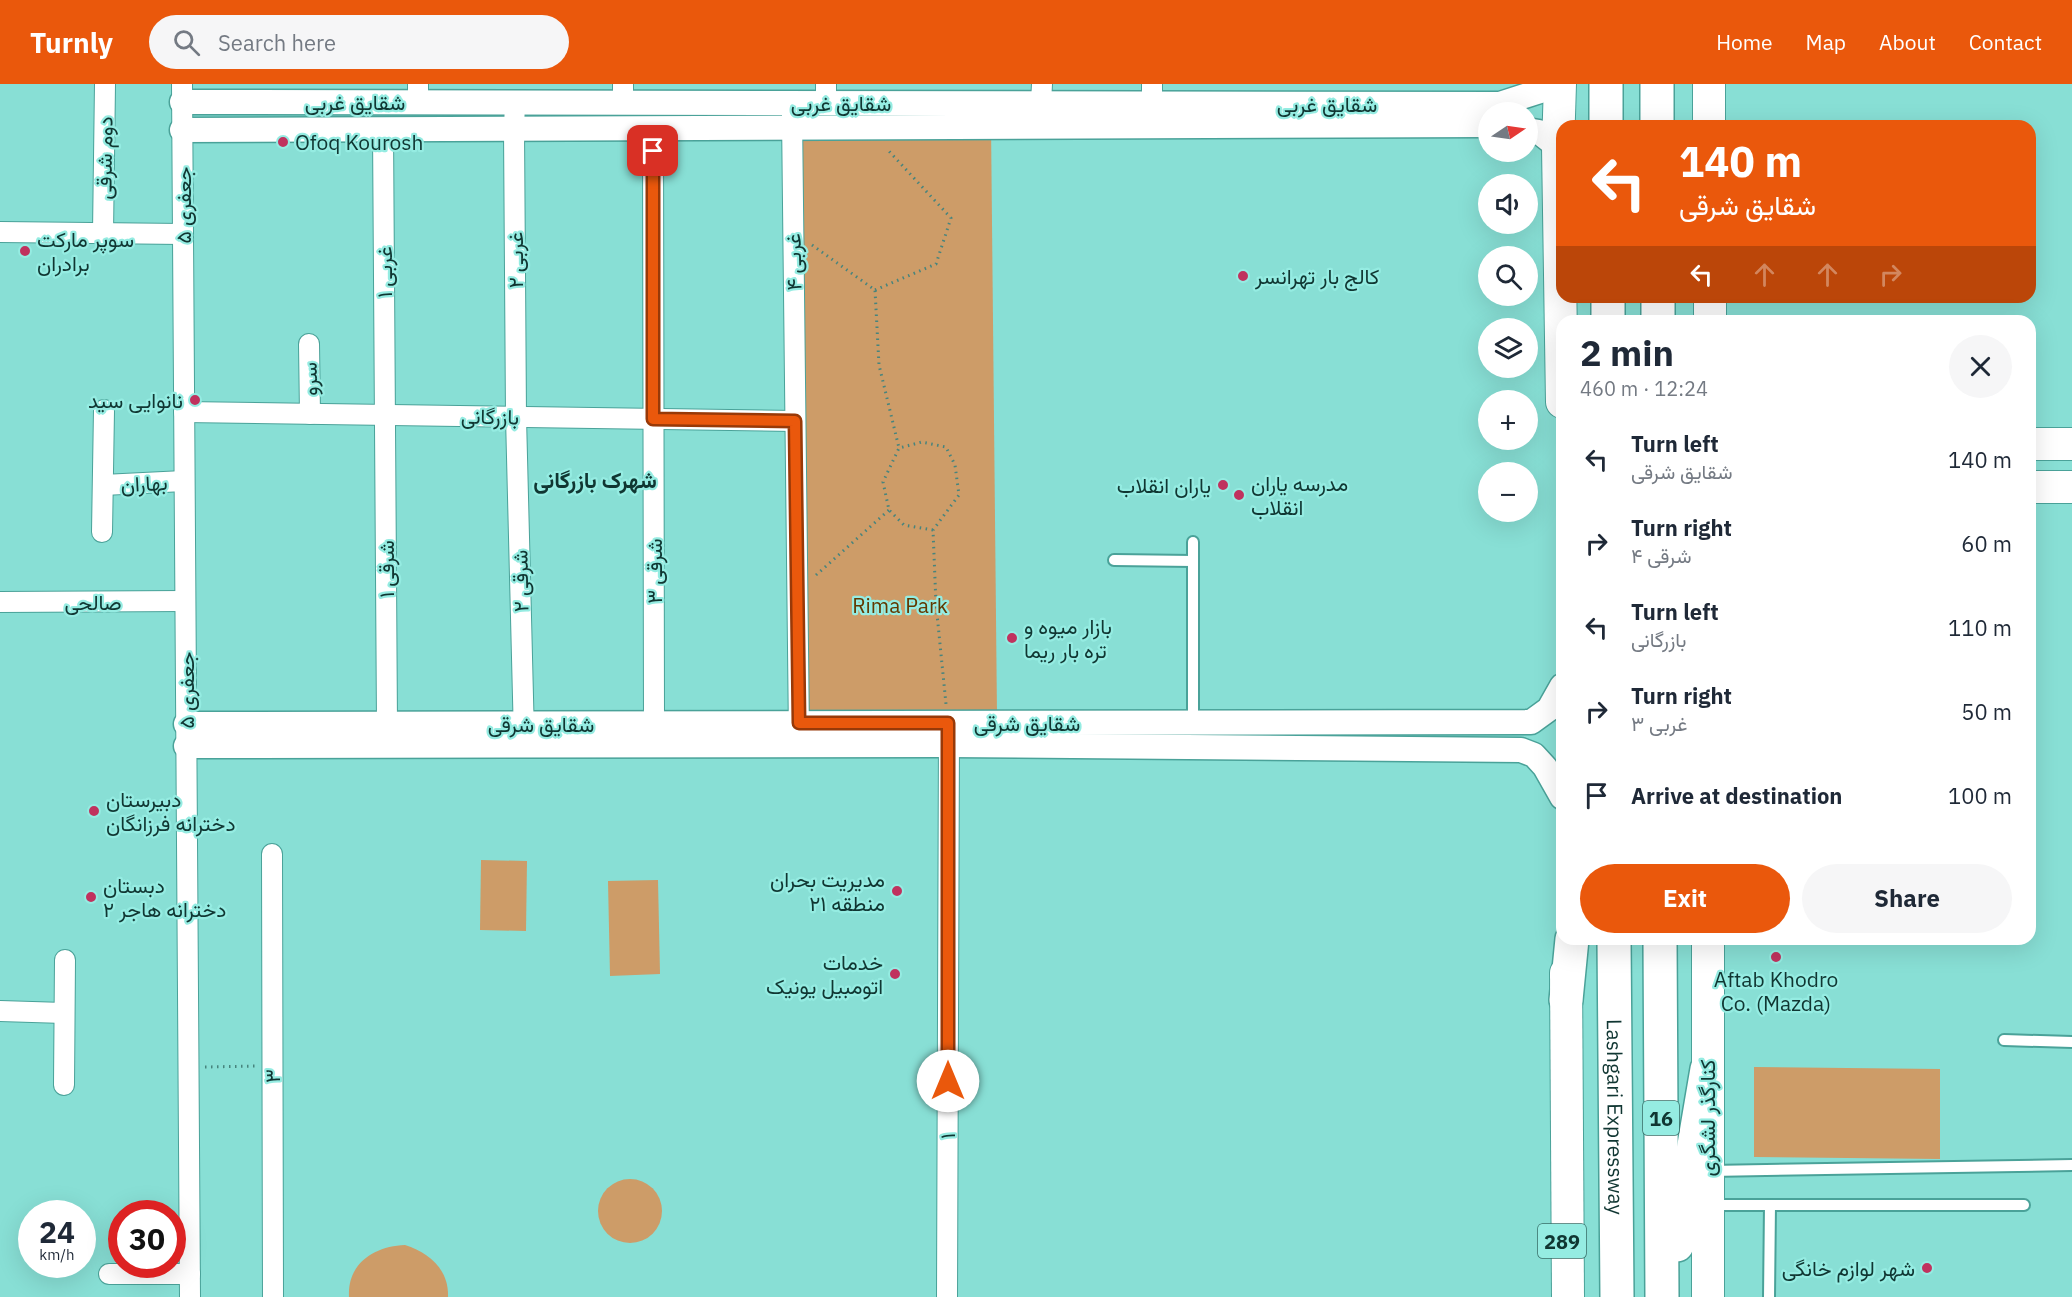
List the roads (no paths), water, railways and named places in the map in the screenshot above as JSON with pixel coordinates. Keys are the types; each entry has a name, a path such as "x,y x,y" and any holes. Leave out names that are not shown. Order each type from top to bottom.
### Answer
{"highway":[{"path":"1606,84 1606,120"},
{"path":"1657,84 1657,120"},
{"path":"1566,1000 1571,945"},
{"name":"Lashgari Expressway","path":"1614,945 1617,1297"},
{"name":"16","path":"1660,945 1662,1297"},
{"path":"1668,1297 1707,1069"}],"main road":[{"path":"1559,120 1560,84"},
{"path":"1709,84 1709,120"},
{"path":"2036,444 2072,444"},
{"path":"2036,487 2072,487"},
{"path":"1566,945 1568,1297"},
{"name":"کنارگذر لشگری","path":"1708,945 1708,1297"},
{"name":"289","path":"1557,1297 1566,1185"}],"street":[{"name":"دوم شرقی","path":"103,233 105,84"},
{"name":"شقایق غربی","path":"1513,102 1540,91 1544,84"},
{"name":"شقایق غربی","path":"182,93 418,93 516,102 623,93 792,103 826,94 1152,94 1237,115 1478,125"},
{"name":"جعفری ۵","path":"182,93 190,1297"},
{"name":"۲ غربی","path":"516,102 514,129 516,417"},
{"name":"۴ غربی","path":"792,103 799,735"},
{"name":"شقایق غربی","path":"182,130 890,127 1478,109"},
{"name":"۳ شرقی","path":"653,128 654,723"},
{"name":"۱ غربی","path":"384,129 385,415"},
{"path":"1538,132 1556,145"},
{"path":"0,232 183,234"},
{"name":"سرو","path":"309,344 310,414"},
{"name":"بهاران","path":"102,532 104,410"},
{"name":"بازرگانی","path":"184,412 795,421"},
{"name":"۱ شرقی","path":"385,415 387,724"},
{"name":"۲ شرقی","path":"516,417 524,735"},
{"name":"بهاران","path":"103,484 184,481"},
{"name":"صالحی","path":"0,602 185,601"},
{"name":"شقایق شرقی","path":"949,734 1193,723 1531,722 1549,709 1556,697"},
{"name":"شقایق شرقی","path":"186,735 387,724 524,735 654,723 799,735"},
{"name":"شقایق شرقی","path":"186,735 949,734 1521,750 1534,755 1545,767 1556,786"},
{"name":"۱","path":"947,1297 949,734"},
{"name":"۳","path":"272,854 273,1297"},
{"path":"64,1085 65,960"},
{"path":"0,1011 64,1012"}],"lane":[{"path":"1193,542 1193,723"},
{"path":"1114,560 1193,561"},
{"path":"2004,1041 2072,1042"},
{"path":"1707,1171 2072,1165"},
{"path":"1707,1205 2025,1205"},
{"path":"1769,1297 1770,1205"}],"place":[{"name":"Ofoq Kourosh","path":"283,142"},
{"name":"سوپر مارکت برادران","path":"25,251"},
{"name":"کالج بار تهرانسر","path":"1243,276"},
{"name":"نانوایی سید","path":"195,400"},
{"name":"یاران انقلاب","path":"1223,485"},
{"name":"مدرسه یاران انقلاب","path":"1239,495"},
{"name":"بازار میوه و تره بار ریما","path":"1012,638"},
{"name":"دبیرستان دخترانه فرزانگان","path":"94,811"},
{"name":"مدیریت بحران منطقه ۲۱","path":"897,891"},
{"name":"دبستان دخترانه هاجر ۲","path":"91,897"},
{"name":"Aftab Khodro Co. (Mazda)","path":"1776,957"},
{"name":"خدمات اتومبیل یونیک","path":"895,974"},
{"name":"شهر لوازم خانگی","path":"1927,1268"}],"district":[{"name":"شهرک بازرگانی","path":"595,479"}],"park label":[{"name":"Rima Park","path":"900,605"}]}
